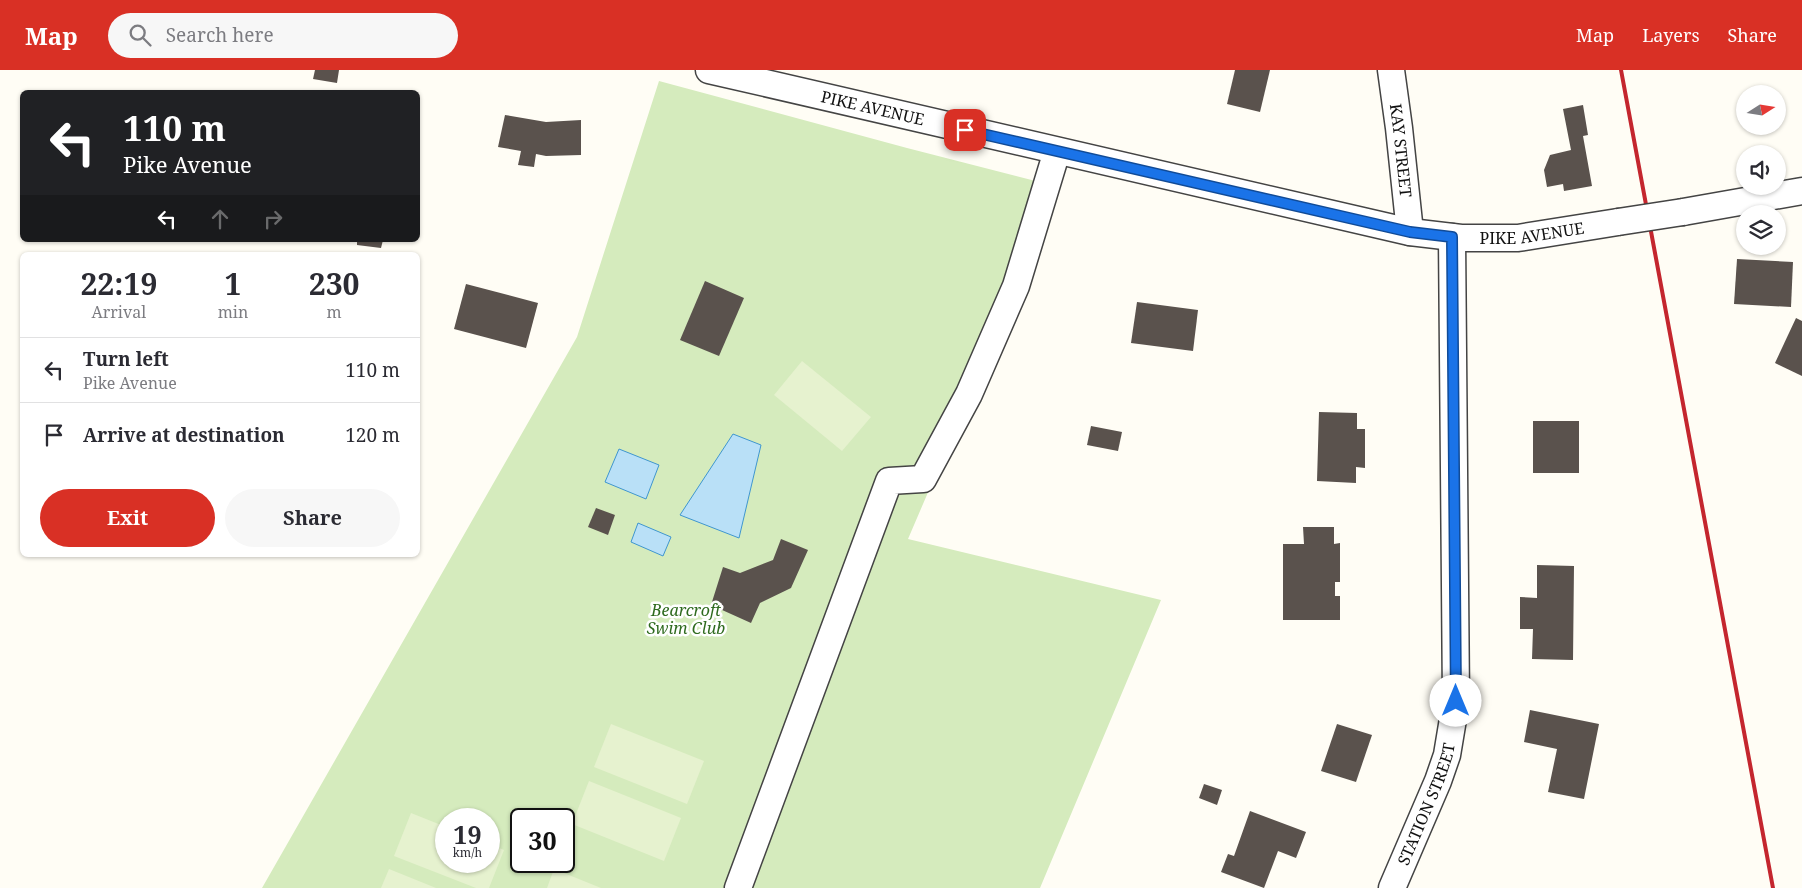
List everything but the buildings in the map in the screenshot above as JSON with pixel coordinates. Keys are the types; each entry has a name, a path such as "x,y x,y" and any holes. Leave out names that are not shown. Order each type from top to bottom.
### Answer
{"street":[{"name":"PIKE AVENUE","path":"709,70 765,77 1057,151 1410,232 1452,237 1479,239 1518,238 1802,191"},
{"name":"KAY STREET","path":"1391,70 1410,232"},
{"path":"738,888 888,481 923,479 969,394 1016,286 1057,151"},
{"name":"STATION STREET","path":"1392,888 1438,781 1447,755 1456,701 1452,237"}],"green space":[{"name":"Bearcroft Swim Club","path":"659,81 1059,187 908,539 1161,600 1040,888 262,888 577,337"},
{"path":"802,361 871,417 842,451 774,395"},
{"path":"611,724 704,761 687,804 594,767"},
{"path":"589,781 681,818 664,861 575,825 575,816"},
{"path":"411,813 435,823 435,872 394,856"},
{"path":"500,848 504,850 500,860"},
{"path":"389,869 436,888 381,888"},
{"path":"438,873 495,873 489,888 476,888"},
{"path":"553,873 564,873 601,888 547,888"}],"water":[{"path":"733,434 761,445 739,538 680,515"},
{"path":"619,449 659,465 646,499 605,482"},
{"path":"638,523 671,537 663,556 631,542"}],"railway":[{"path":"1621,70 1773,888"}],"route":[{"path":"965,130 1410,232 1452,237 1456,701"}]}
